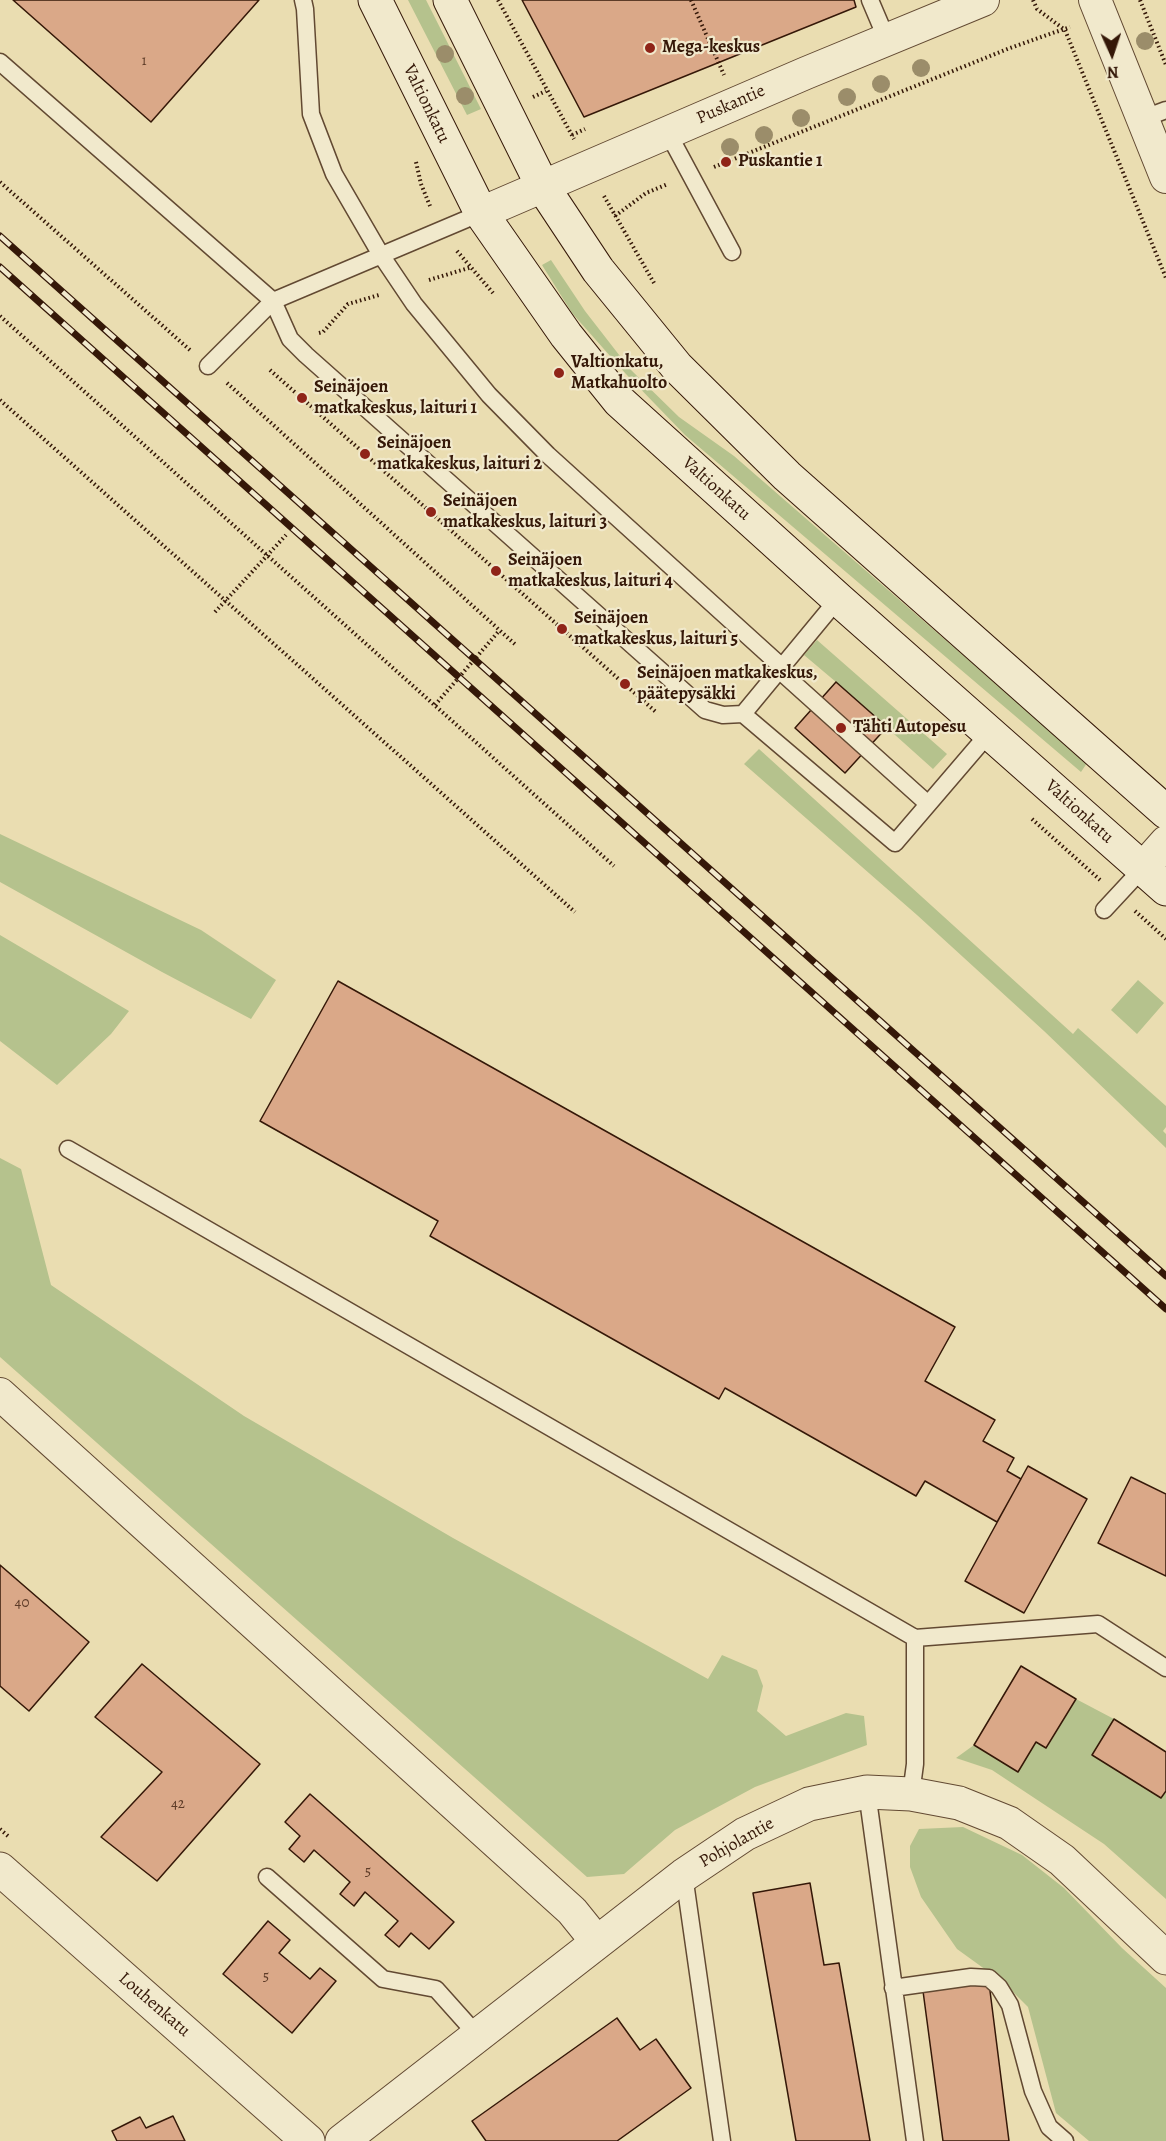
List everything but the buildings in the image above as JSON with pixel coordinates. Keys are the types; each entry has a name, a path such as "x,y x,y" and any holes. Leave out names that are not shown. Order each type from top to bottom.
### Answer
{"main road":[{"name":"Valtionkatu","path":"375,0 481,213 566,335 619,400 838,599 1154,879"},
{"path":"450,0 543,187 598,270 677,368 787,476 1166,813"},
{"name":"Pohjolantie","path":"342,2141 684,1875 746,1834 809,1804 867,1792 911,1794 959,1803 1009,1823 1062,1860 1166,1958"},
{"name":"Louhenkatu","path":"0,1869 308,2141"}],"street":[{"name":"Puskantie","path":"481,213 983,0"},
{"path":"1098,7 1154,114 1166,177"},
{"path":"1154,879 1166,842"},
{"path":"0,1394 572,1911 597,1942"}],"lane":[{"path":"870,0 887,40"},
{"path":"304,4 311,114 334,174 403,288 489,394 548,455 928,804"},
{"path":"0,62 273,301 290,339 705,710 723,715 742,714 895,843 990,732"},
{"path":"668,134 732,252"},
{"path":"208,366 273,301 481,213"},
{"path":"742,714 838,599"},
{"path":"1104,910 1154,879"},
{"path":"68,1149 915,1638 1098,1624 1166,1668"},
{"path":"911,1794 915,1764 915,1638"},
{"path":"867,1792 915,2141"},
{"path":"684,1875 722,2141"},
{"path":"267,1877 383,1979 436,1989 478,2036"},
{"path":"893,1988 971,1977 989,1978 999,1987 1010,2005 1033,2091 1049,2127 1065,2141"}],"path":[{"path":"498,0 572,135"},
{"path":"691,0 737,103"},
{"path":"1033,0 1037,9 1065,30 1166,278"},
{"path":"1140,0 1166,64"},
{"path":"615,216 646,193 1010,48 1065,30 1098,7"},
{"path":"0,182 518,646"},
{"path":"290,339 322,332 348,304 472,267"},
{"path":"0,316 614,866"},
{"path":"270,370 657,713"},
{"path":"0,400 575,912"},
{"path":"215,612 286,535"},
{"path":"435,705 499,631"}],"green space":[{"path":"408,0 426,0 481,109 467,115"},
{"path":"551,260 585,311 630,369 679,417 734,456 1087,763 1081,772 685,435 626,374 572,313 542,265"},
{"path":"817,640 947,754 933,769 804,655"},
{"path":"759,749 1073,1034 1078,1028 1166,1106 1166,1127 1163,1131 1166,1134 1166,1148 1044,1031 917,915 744,764"},
{"path":"0,834 201,930 276,980 251,1019 162,972 0,882"},
{"path":"0,935 129,1011 111,1034 57,1085 0,1041"},
{"path":"1138,980 1164,1003 1137,1034 1111,1010"},
{"path":"0,1158 21,1169 51,1285 244,1416 453,1538 708,1679 722,1655 757,1670 763,1686 757,1711 786,1736 846,1713 864,1716 867,1745 755,1787 675,1830 624,1874 587,1877 0,1357"},
{"path":"1076,1699 1114,1719 1092,1755 1161,1798 1166,1791 1166,1899 1104,1844 992,1770 956,1758 974,1745 1018,1772 1036,1742 1047,1748"},
{"path":"963,1827 1022,1855 1064,1888 1122,1948 1166,1988 1166,2141 1089,2141 1056,2113 1028,2007 1004,1983 957,1949 921,1897 910,1867 910,1846 919,1829"}],"railway":[{"path":"0,236 1166,1276"},
{"path":"0,267 1166,1309"}],"place":[{"name":"Mega-keskus","path":"650,48"},
{"name":"Puskantie 1","path":"726,162"},
{"name":"Valtionkatu, Matkahuolto","path":"559,373"},
{"name":"Seinäjoen matkakeskus, laituri 1","path":"302,398"},
{"name":"Seinäjoen matkakeskus, laituri 2","path":"365,454"},
{"name":"Seinäjoen matkakeskus, laituri 3","path":"431,512"},
{"name":"Seinäjoen matkakeskus, laituri 4","path":"496,571"},
{"name":"Seinäjoen matkakeskus, laituri 5","path":"562,629"},
{"name":"Seinäjoen matkakeskus, päätepysäkki","path":"625,684"},
{"name":"Tähti Autopesu","path":"841,728"}]}
